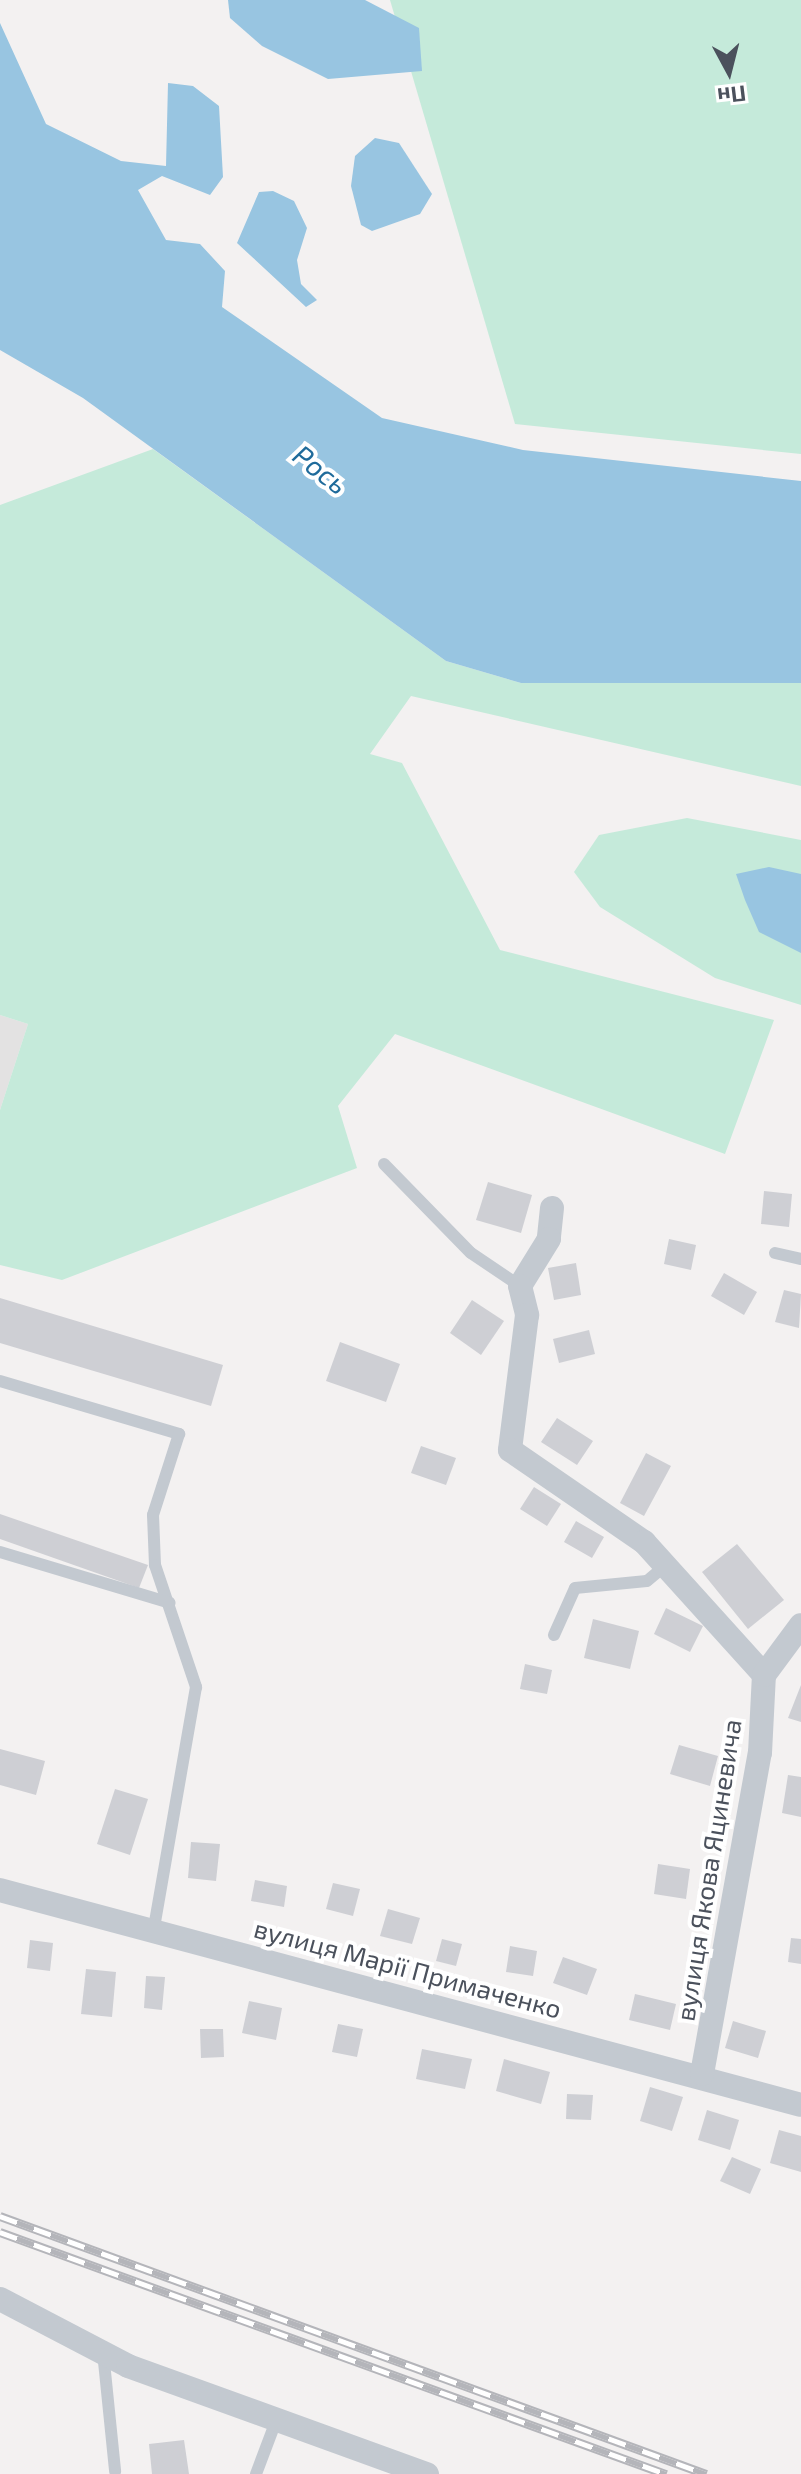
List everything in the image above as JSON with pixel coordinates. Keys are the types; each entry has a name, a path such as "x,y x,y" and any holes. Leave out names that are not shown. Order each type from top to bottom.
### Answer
{"street":[{"path":"552,1208 549,1239 520,1286 527,1315 510,1450 644,1542 764,1675 801,1625"},
{"name":"вулиця Якова Яциневича","path":"702,2074 760,1753 764,1675"},
{"name":"вулиця Марії Примаченко","path":"0,1890 702,2074 801,2105"},
{"path":"0,2299 103,2352 276,2421 427,2474"}],"lane":[{"path":"384,1164 471,1253 520,1286"},
{"path":"775,1253 801,1259"},
{"path":"0,1381 179,1434 153,1515 155,1565 196,1687 154,1928"},
{"path":"0,1552 170,1603"},
{"path":"554,1635 575,1588 647,1581 666,1565"},
{"path":"103,2352 115,2471"},
{"path":"256,2474 276,2421"}],"shaded area":[{"path":"0,1015 28,1024 0,1110"}],"green space":[{"path":"390,0 801,0 801,454 515,424"},
{"path":"153,449 446,661 521,683 801,683 801,786 411,696 370,754 402,763 500,950 774,1020 725,1154 395,1034 338,1106 357,1168 62,1280 0,1265 0,1110 28,1024 0,1015 0,505"},
{"path":"687,818 801,840 801,1005 715,978 600,907 574,872 599,835"}],"water":[{"path":"228,0 365,0 419,28 422,71 328,79 262,46 230,18"},
{"name":"Рось","path":"0,23 46,124 121,161 166,166 168,83 193,86 219,106 223,177 210,195 162,176 138,190 166,240 200,244 225,271 222,307 382,418 523,450 801,481 801,683 521,683 446,661 83,398 0,350"},
{"path":"375,138 399,143 432,194 420,214 372,231 361,225 351,186 355,156"},
{"path":"273,191 294,201 307,228 297,260 301,284 317,300 306,307 237,243 259,192"},
{"path":"769,867 801,874 801,953 759,932 745,900 736,874"}],"building":[{"path":"488,1182 532,1195 521,1233 476,1220"},
{"path":"764,1191 792,1194 789,1227 761,1224"},
{"path":"669,1239 696,1245 691,1270 664,1264"},
{"path":"576,1263 581,1295 554,1300 548,1268"},
{"path":"724,1273 757,1292 744,1315 711,1296"},
{"path":"784,1290 801,1294 799,1328 775,1322"},
{"path":"0,1298 223,1365 211,1406 0,1343"},
{"path":"472,1300 504,1321 481,1355 450,1333"},
{"path":"589,1330 595,1354 559,1363 553,1339"},
{"path":"340,1342 400,1364 386,1402 326,1381"},
{"path":"557,1418 593,1441 577,1465 541,1442"},
{"path":"421,1446 456,1458 446,1485 411,1473"},
{"path":"646,1453 671,1466 644,1516 620,1503"},
{"path":"534,1487 561,1504 547,1526 520,1509"},
{"path":"0,1514 148,1565 139,1588 0,1539"},
{"path":"576,1521 604,1537 592,1558 564,1542"},
{"path":"737,1544 784,1600 748,1629 702,1572"},
{"path":"666,1608 703,1626 690,1652 654,1634"},
{"path":"593,1619 639,1631 630,1669 584,1658"},
{"path":"525,1664 552,1670 547,1694 520,1689"},
{"path":"801,1685 801,1722 788,1718"},
{"path":"679,1745 718,1756 710,1786 670,1774"},
{"path":"0,1749 45,1761 36,1795 0,1785"},
{"path":"788,1775 801,1777 801,1817 782,1813"},
{"path":"115,1789 148,1799 130,1855 97,1844"},
{"path":"191,1842 220,1844 216,1881 188,1878"},
{"path":"658,1864 690,1869 686,1899 654,1894"},
{"path":"255,1880 287,1886 284,1907 251,1901"},
{"path":"333,1883 360,1889 353,1916 326,1909"},
{"path":"388,1909 420,1918 412,1944 380,1936"},
{"path":"791,1938 801,1939 801,1964 788,1962"},
{"path":"442,1939 462,1944 456,1966 436,1961"},
{"path":"30,1940 53,1943 50,1971 27,1968"},
{"path":"510,1946 537,1951 533,1976 506,1972"},
{"path":"563,1957 597,1969 587,1995 553,1983"},
{"path":"86,1969 116,1972 112,2017 81,2014"},
{"path":"146,1976 165,1977 162,2010 144,2008"},
{"path":"635,1994 676,2004 670,2030 629,2020"},
{"path":"249,2001 282,2008 276,2040 242,2033"},
{"path":"733,2021 766,2031 758,2058 725,2048"},
{"path":"338,2024 363,2029 357,2057 332,2052"},
{"path":"200,2029 223,2029 224,2057 201,2058"},
{"path":"422,2049 472,2059 465,2089 416,2079"},
{"path":"504,2059 550,2072 541,2104 496,2091"},
{"path":"650,2087 683,2097 672,2131 640,2121"},
{"path":"567,2094 593,2095 591,2120 566,2119"},
{"path":"707,2110 739,2120 730,2150 698,2140"},
{"path":"779,2130 801,2136 801,2172 770,2163"},
{"path":"732,2157 761,2169 750,2194 720,2181"},
{"path":"184,2440 189,2474 152,2474 149,2444"}],"railway":[{"path":"0,2216 706,2474"},
{"path":"0,2232 666,2474"}]}
